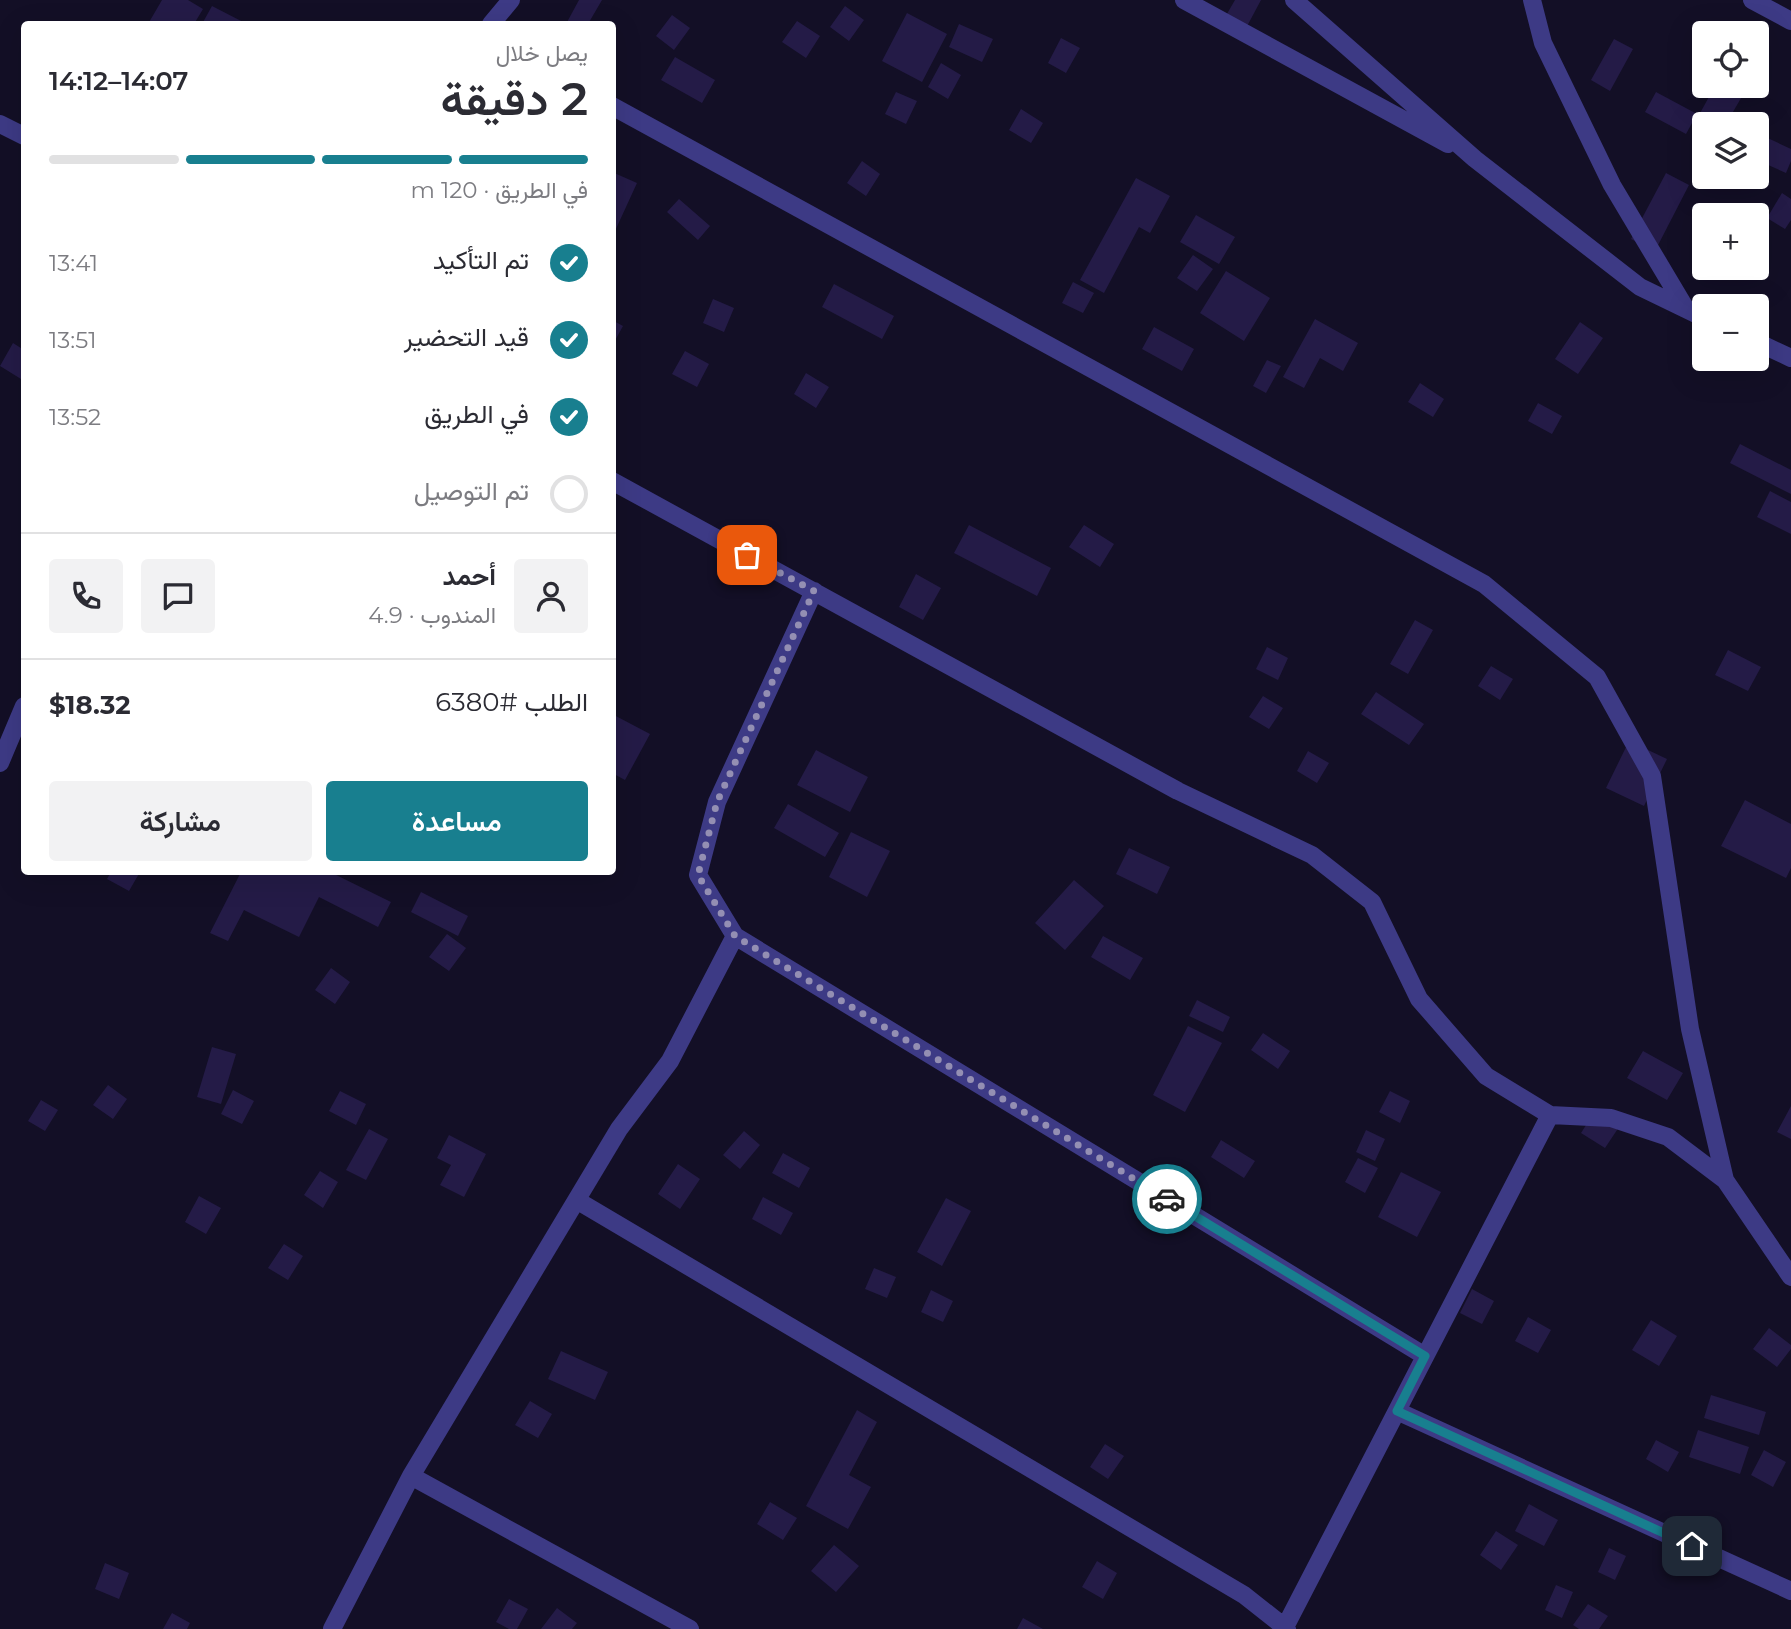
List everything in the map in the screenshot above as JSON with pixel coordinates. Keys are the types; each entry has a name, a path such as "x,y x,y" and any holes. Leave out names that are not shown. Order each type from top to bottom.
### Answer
{"street":[{"path":"494,21 511,0"},
{"path":"1184,0 1475,159"},
{"path":"1294,0 1475,159 1640,287 1692,312"},
{"path":"1532,0 1543,43 1612,186 1687,309"},
{"path":"1752,0 1791,21"},
{"path":"616,108 1484,584 1597,677 1652,776 1690,1029 1726,1180"},
{"path":"0,124 21,134"},
{"path":"1769,348 1791,358"},
{"path":"616,483 1178,791 1312,855 1371,902 1419,999 1486,1076 1550,1115 1611,1118 1668,1136 1726,1180 1791,1277"},
{"path":"814,591 717,802 698,875 735,936 1425,1356"},
{"path":"0,763 21,713"},
{"path":"332,1629 411,1476 619,1129 670,1061 735,936"},
{"path":"578,1201 1244,1595 1285,1628 1550,1115"},
{"path":"1397,1411 1791,1591"},
{"path":"411,1476 690,1629"}],"building":[{"path":"162,0 188,0 203,9 196,21 150,21"},
{"path":"579,0 602,0 590,21 568,21"},
{"path":"1235,0 1261,0 1245,30 1224,19"},
{"path":"212,6 241,21 204,21"},
{"path":"845,6 864,20 849,41 830,27"},
{"path":"907,13 947,34 922,82 882,61"},
{"path":"672,15 690,28 674,50 656,36"},
{"path":"797,21 820,36 806,58 782,42"},
{"path":"959,24 993,39 982,62 949,47"},
{"path":"1061,38 1080,48 1066,73 1048,63"},
{"path":"1614,39 1633,49 1610,91 1591,80"},
{"path":"675,57 715,80 702,103 661,80"},
{"path":"941,63 961,75 948,99 928,87"},
{"path":"896,92 917,101 906,124 885,114"},
{"path":"1656,92 1693,112 1692,123 1686,134 1645,112"},
{"path":"1708,98 1741,98 1733,112 1701,112"},
{"path":"1021,109 1043,123 1031,143 1009,130"},
{"path":"1769,139 1791,149 1791,161 1786,173 1769,165"},
{"path":"862,161 880,174 866,196 847,183"},
{"path":"1666,173 1689,185 1655,251 1631,239"},
{"path":"616,174 637,183 616,229"},
{"path":"1136,178 1170,196 1150,233 1139,227 1104,293 1080,280"},
{"path":"1782,193 1791,199 1791,220 1785,229 1769,219"},
{"path":"679,199 710,226 698,240 667,212"},
{"path":"1196,215 1235,237 1219,264 1180,242"},
{"path":"1193,255 1213,269 1197,291 1177,278"},
{"path":"1226,271 1270,298 1244,341 1200,313"},
{"path":"1073,282 1094,293 1083,313 1062,303"},
{"path":"834,284 894,316 882,339 822,307"},
{"path":"713,299 734,308 724,332 703,323"},
{"path":"1315,319 1358,343 1343,371 1320,358 1304,388 1283,377"},
{"path":"616,322 623,326 616,339"},
{"path":"1580,322 1603,338 1578,374 1555,359"},
{"path":"1154,327 1194,349 1182,371 1142,349"},
{"path":"13,343 21,348 21,379 0,366"},
{"path":"685,351 709,364 697,387 672,374"},
{"path":"1267,360 1281,366 1266,393 1253,386"},
{"path":"806,373 829,387 816,408 794,394"},
{"path":"1420,383 1444,399 1433,417 1408,402"},
{"path":"1538,403 1562,416 1552,434 1528,421"},
{"path":"1740,444 1791,470 1791,494 1730,463"},
{"path":"1770,491 1791,502 1791,534 1757,517"},
{"path":"969,525 1051,568 1037,596 954,553"},
{"path":"1084,525 1114,544 1100,567 1069,547"},
{"path":"916,574 941,588 923,620 899,607"},
{"path":"1415,620 1433,630 1408,674 1390,664"},
{"path":"1267,647 1288,658 1278,680 1256,669"},
{"path":"1728,650 1761,667 1748,691 1715,675"},
{"path":"1491,666 1513,679 1500,700 1478,686"},
{"path":"1376,692 1424,724 1409,745 1361,714"},
{"path":"1263,696 1283,708 1269,729 1249,717"},
{"path":"616,716 650,734 625,780 616,775"},
{"path":"1629,741 1667,759 1644,806 1606,788"},
{"path":"816,750 868,777 850,812 797,785"},
{"path":"1308,751 1329,763 1317,783 1297,771"},
{"path":"1745,800 1791,824 1791,868 1786,878 1721,846"},
{"path":"788,804 839,833 825,857 774,828"},
{"path":"851,832 890,851 867,897 829,877"},
{"path":"1129,848 1170,867 1157,894 1116,874"},
{"path":"109,875 138,875 129,891 107,879"},
{"path":"239,875 336,875 391,902 378,927 319,897 299,937 244,910 228,941 210,933"},
{"path":"1074,880 1104,906 1065,950 1035,923"},
{"path":"421,892 468,916 458,936 411,912"},
{"path":"447,934 466,948 449,971 429,957"},
{"path":"1103,936 1143,958 1130,980 1091,957"},
{"path":"331,968 350,982 335,1004 315,990"},
{"path":"1197,1000 1230,1017 1223,1032 1189,1016"},
{"path":"1188,1026 1222,1043 1185,1112 1153,1095"},
{"path":"1263,1033 1290,1051 1278,1069 1251,1050"},
{"path":"212,1047 236,1054 221,1104 197,1097"},
{"path":"1643,1051 1683,1073 1667,1100 1627,1078"},
{"path":"108,1085 127,1099 113,1119 93,1105"},
{"path":"233,1090 254,1101 242,1124 221,1114"},
{"path":"340,1091 366,1104 356,1125 329,1111"},
{"path":"1390,1091 1410,1101 1400,1123 1379,1112"},
{"path":"41,1100 58,1110 45,1131 28,1121"},
{"path":"1791,1106 1791,1139 1777,1132"},
{"path":"1595,1111 1619,1127 1605,1148 1581,1133"},
{"path":"369,1129 388,1139 366,1180 346,1170"},
{"path":"1366,1130 1385,1139 1375,1161 1356,1152"},
{"path":"744,1131 760,1145 740,1169 723,1155"},
{"path":"449,1135 486,1154 464,1197 440,1185 451,1165 437,1158"},
{"path":"1221,1140 1255,1161 1244,1178 1211,1157"},
{"path":"783,1153 810,1168 799,1188 772,1173"},
{"path":"1358,1158 1378,1168 1365,1193 1345,1182"},
{"path":"678,1164 700,1179 680,1209 658,1194"},
{"path":"320,1171 338,1182 323,1208 304,1195"},
{"path":"1401,1172 1441,1192 1417,1237 1378,1217"},
{"path":"199,1196 221,1208 206,1234 185,1222"},
{"path":"763,1197 793,1213 781,1235 752,1219"},
{"path":"946,1198 971,1211 942,1266 917,1252"},
{"path":"284,1244 303,1256 288,1280 268,1268"},
{"path":"874,1268 896,1277 887,1298 865,1289"},
{"path":"1472,1289 1494,1301 1482,1324 1460,1313"},
{"path":"931,1290 953,1301 943,1322 921,1312"},
{"path":"1528,1317 1551,1330 1538,1353 1515,1341"},
{"path":"1651,1320 1677,1336 1659,1366 1632,1350"},
{"path":"1769,1328 1791,1345 1791,1349 1777,1367 1753,1349"},
{"path":"561,1351 608,1372 595,1400 548,1379"},
{"path":"1711,1395 1766,1412 1759,1435 1704,1418"},
{"path":"530,1401 552,1414 538,1438 515,1425"},
{"path":"857,1410 877,1422 849,1475 871,1487 848,1529 806,1506"},
{"path":"1698,1430 1749,1447 1740,1474 1689,1457"},
{"path":"1656,1440 1679,1452 1668,1472 1646,1459"},
{"path":"1105,1444 1124,1456 1108,1479 1090,1467"},
{"path":"1764,1450 1786,1462 1773,1487 1751,1475"},
{"path":"770,1502 797,1518 783,1540 757,1524"},
{"path":"1529,1504 1558,1520 1544,1546 1515,1531"},
{"path":"1496,1531 1518,1545 1501,1570 1480,1555"},
{"path":"834,1545 859,1566 836,1592 811,1571"},
{"path":"1609,1548 1626,1556 1615,1580 1598,1572"},
{"path":"1097,1561 1117,1573 1103,1599 1082,1587"},
{"path":"105,1563 129,1573 119,1599 95,1589"},
{"path":"1556,1585 1573,1592 1562,1618 1545,1610"},
{"path":"509,1599 528,1609 517,1629 509,1629 496,1622"},
{"path":"1588,1604 1608,1616 1599,1629 1579,1629 1573,1625"},
{"path":"557,1608 577,1623 572,1629 541,1629"},
{"path":"172,1613 190,1623 187,1629 163,1629"},
{"path":"1023,1618 1043,1629 1017,1629"}],"way so far":[{"path":"747,555 814,591 717,802 698,875 735,936 1167,1199"}],"route":[{"path":"1167,1199 1425,1356 1397,1411 1692,1546"}]}
